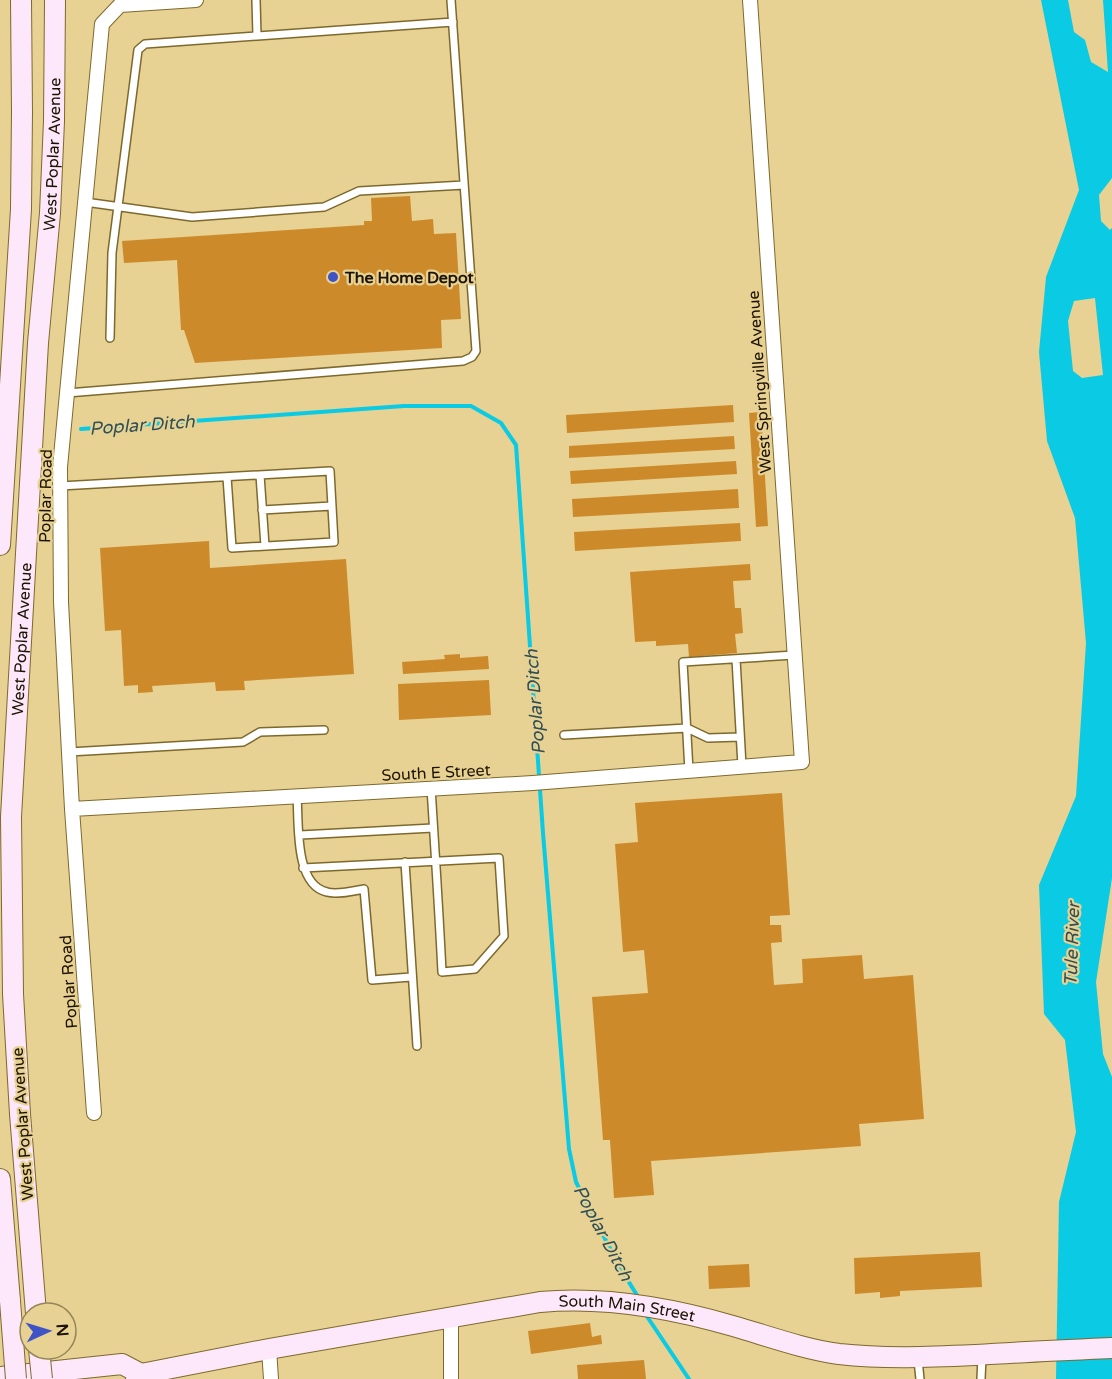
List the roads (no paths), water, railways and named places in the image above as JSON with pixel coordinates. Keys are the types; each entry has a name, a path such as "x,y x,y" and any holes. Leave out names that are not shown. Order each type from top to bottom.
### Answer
{"main road":[{"name":"West Poplar Avenue","path":"0,545 21,199 21,0"},
{"name":"West Poplar Avenue","path":"35,1301 13,994 11,817 38,343 50,213 54,121 55,0"},
{"name":"West Poplar Avenue","path":"0,1179 16,1379"},
{"name":"South Main Street","path":"0,1377 122,1364 139,1377 269,1349 556,1301 587,1300 616,1302 676,1312 828,1352 872,1357 1112,1348"},
{"path":"40,1361 42,1379"}],"street":[{"name":"Poplar Road","path":"94,1113 72,809 61,602 60,486 67,393 102,24 120,5 196,0"},
{"name":"West Springville Avenue","path":"750,0 802,762"},
{"name":"South E Street","path":"72,809 431,789 802,762"},
{"path":"451,1318 452,1379"},
{"path":"269,1349 271,1379"}],"lane":[{"path":"256,0 257,36"},
{"path":"67,393 463,361 472,357 476,351 452,0"},
{"path":"110,338 112,253 138,50 146,44 453,22"},
{"path":"85,202 192,218 324,207 359,191 464,185"},
{"path":"60,486 330,471 334,542 231,548 227,477"},
{"path":"260,475 265,546"},
{"path":"262,510 332,506"},
{"path":"689,771 683,662 794,655"},
{"path":"736,659 742,766"},
{"path":"564,735 687,728 708,738 740,737"},
{"path":"69,752 243,742 260,732 324,730"},
{"path":"303,868 435,860 499,858 504,936 475,969 442,972 435,860 434,828 431,789"},
{"path":"297,796 303,868 312,884 328,893 364,890 372,980 411,976"},
{"path":"300,835 434,828"},
{"path":"405,862 417,1046"},
{"path":"981,1379 982,1354"},
{"path":"917,1357 920,1379"}],"water":[{"name":"Tule River","path":"1041,0 1068,0 1074,32 1085,40 1091,62 1108,72 1103,0 1112,0 1112,178 1099,195 1101,221 1110,230 1112,228 1112,878 1096,982 1103,1054 1112,1077 1112,1379 1056,1379 1059,1202 1076,1132 1065,1040 1044,1014 1039,885 1076,796 1086,643 1075,518 1047,441 1039,352 1046,277 1079,190","holes":["1095,298 1103,375 1082,378 1073,371 1068,321 1074,301"]}],"waterway":[{"name":"Poplar Ditch","path":"81,429 404,406 471,406 501,423 516,445 543,833 569,1149 576,1182 618,1264 638,1297"},
{"name":"Poplar Ditch","path":"644,1312 689,1379"}],"place":[{"name":"The Home Depot","path":"333,277"}]}
